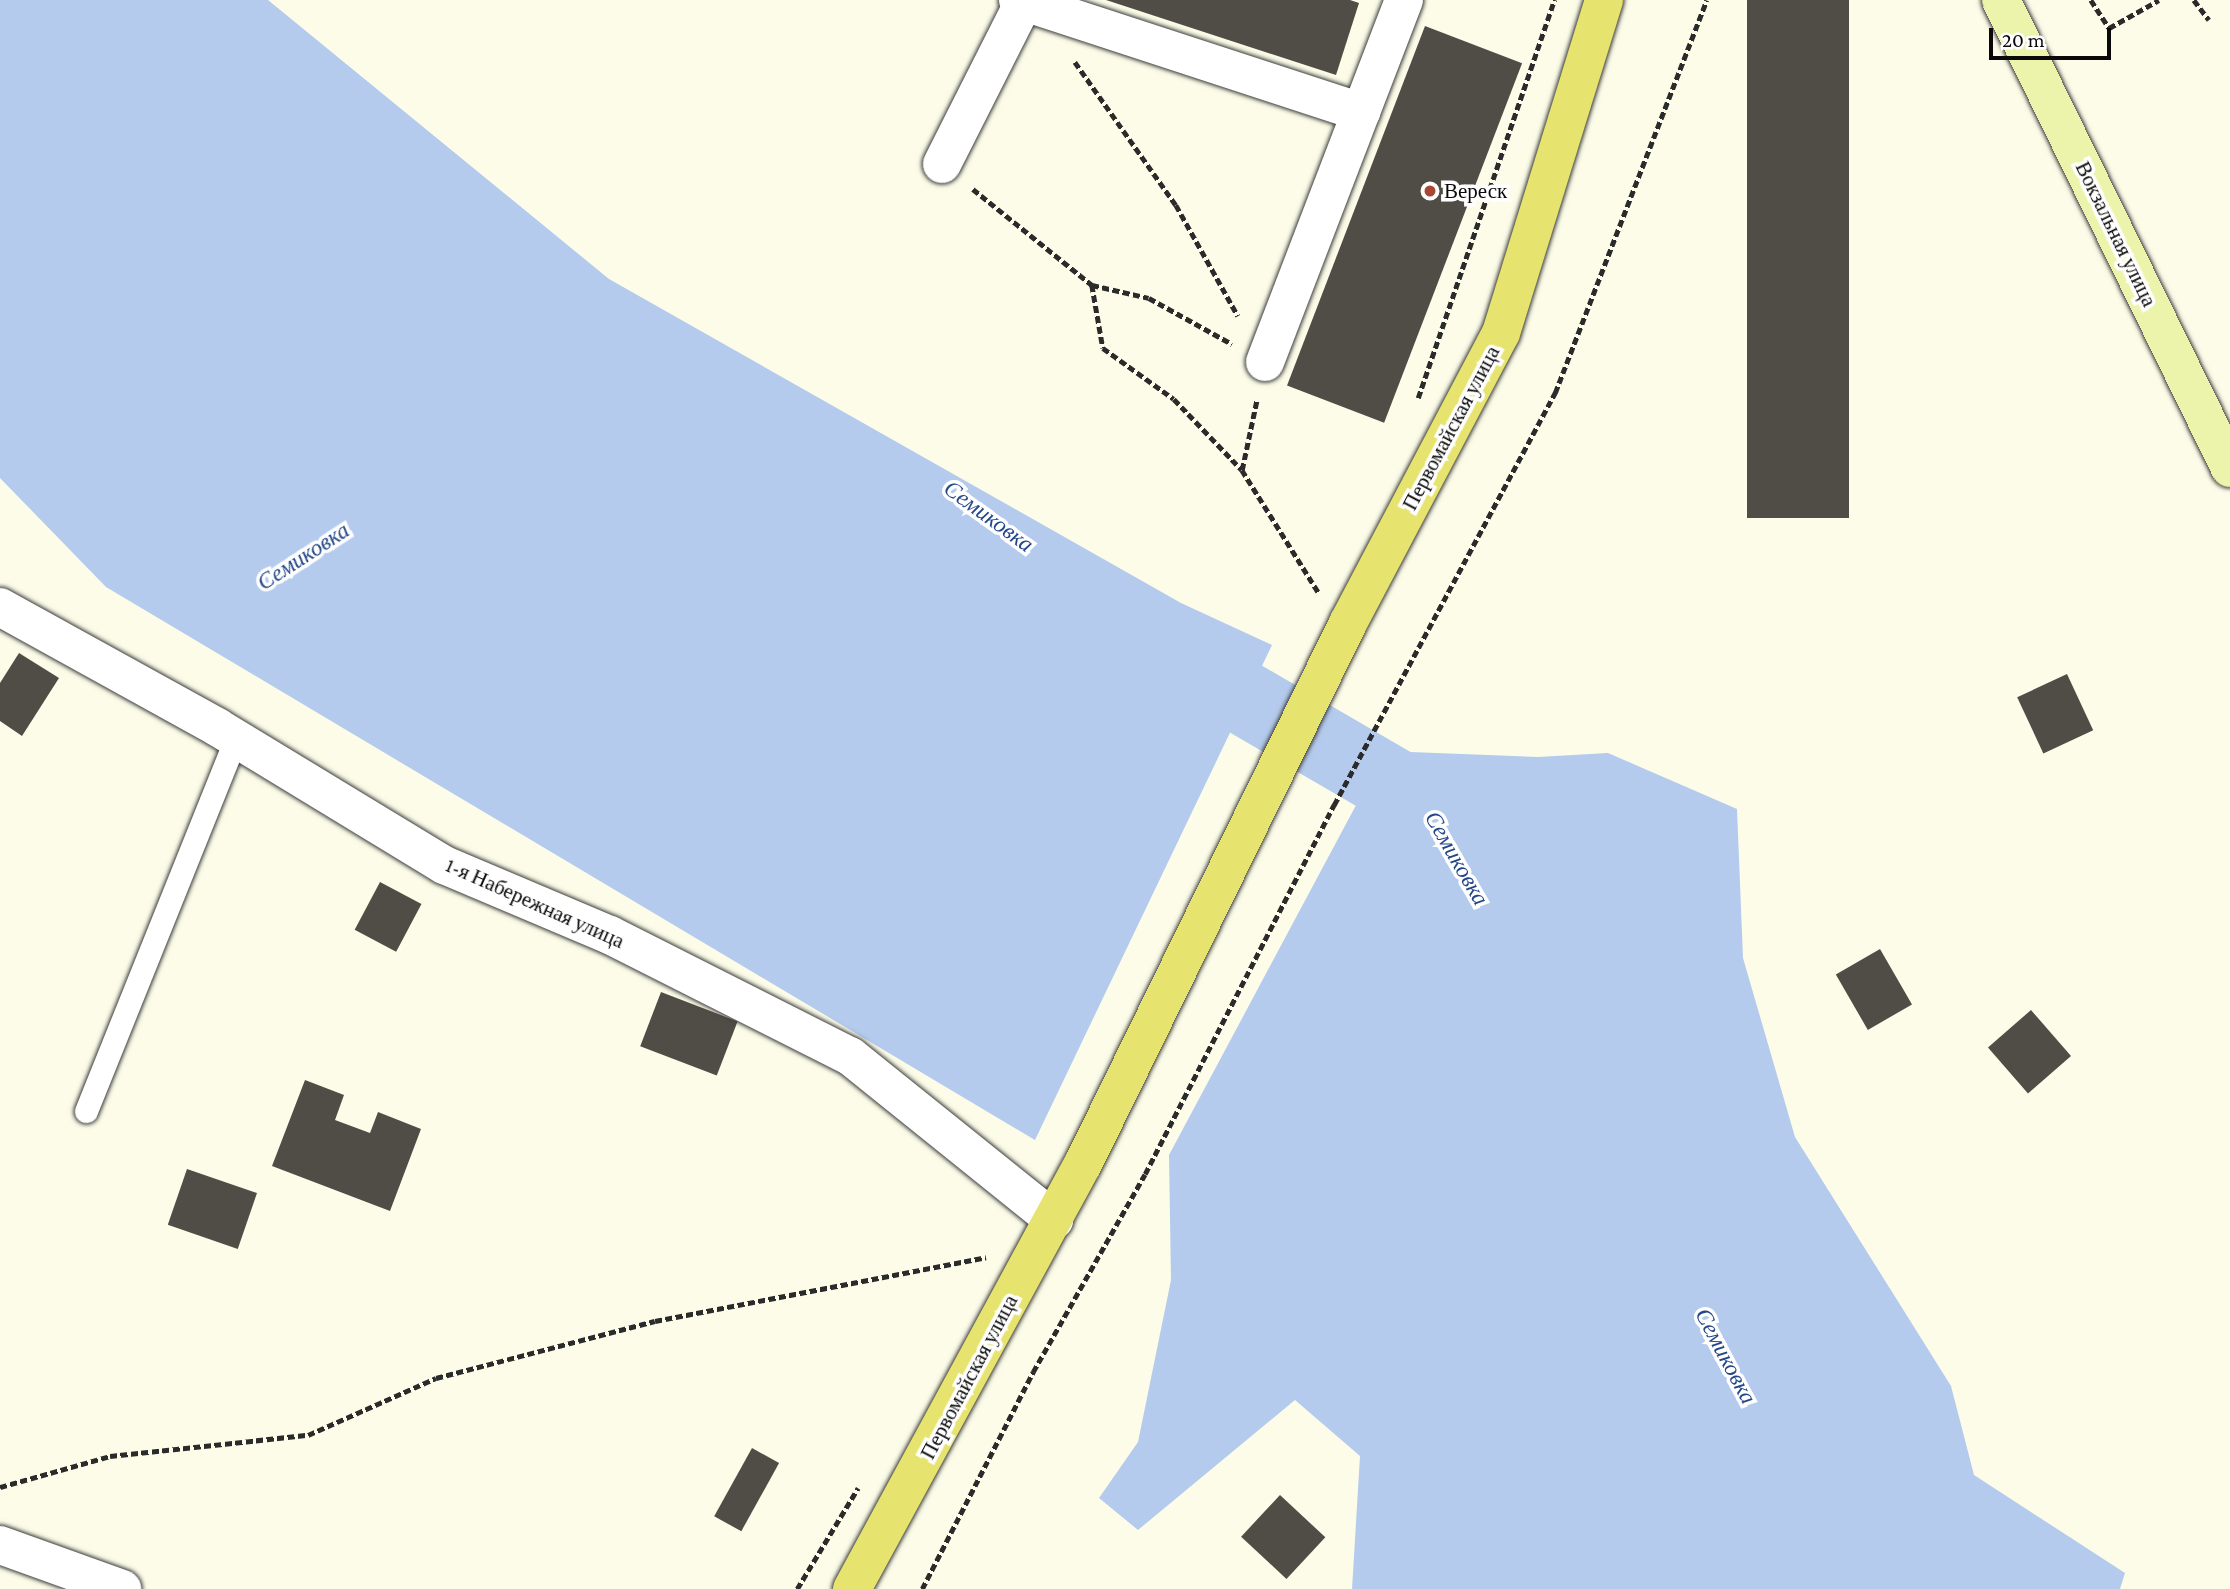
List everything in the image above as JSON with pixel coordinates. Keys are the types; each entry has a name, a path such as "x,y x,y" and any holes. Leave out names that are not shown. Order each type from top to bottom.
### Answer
{"main road":[{"name":"Первомайская улица","path":"852,1589 1083,1164 1348,623 1501,333 1604,0"},
{"name":"Вокзальная улица","path":"2001,0 2230,468"}],"street":[{"path":"1265,362 1404,0"},
{"path":"942,164 1023,1 1361,112"},
{"name":"1-я Набережная улица","path":"0,607 236,738 444,865 610,935 850,1056 1046,1233"},
{"path":"0,1545 122,1589"}],"lane":[{"path":"86,1111 236,738"}],"path":[{"path":"1415,408 1554,0"},
{"path":"922,1589 1033,1372 1145,1174 1334,805 1377,731 1555,393 1707,0"},
{"path":"2091,0 2109,28 2159,0"},
{"path":"2194,0 2210,20"},
{"path":"1073,59 1176,205 1265,362 1242,470"},
{"path":"942,164 1092,285 1149,298 1265,362"},
{"path":"1092,285 1103,348 1174,399 1242,470 1323,599 1329,588"},
{"path":"0,1487 110,1456 308,1435 436,1378 655,1321 1046,1233"}],"water":[{"path":"0,0 268,0 609,279 1181,603 1272,645 1035,1140 106,587 0,478"},
{"path":"1385,751 1538,757 1608,753 1737,809 1743,958 1795,1137 1951,1386 1974,1475 2125,1573 2120,1589 1352,1589 1360,1456 1295,1400 1138,1530 1099,1498 1138,1442 1171,1280 1169,1155"}],"building":[{"path":"1106,0 1350,0 1359,3 1336,75"},
{"path":"1747,0 1849,0 1849,518 1747,518"},
{"path":"1425,26 1522,63 1384,423 1287,385"},
{"path":"19,653 59,678 22,736 0,721 0,683"},
{"path":"2067,674 2093,730 2043,753 2017,697"},
{"path":"380,882 421,904 396,952 355,930"},
{"path":"1880,949 1912,1004 1868,1030 1836,974"},
{"path":"661,992 738,1021 717,1076 640,1046"},
{"path":"2031,1010 2071,1056 2028,1093 1988,1047"},
{"path":"305,1080 344,1095 335,1120 370,1133 378,1112 421,1129 390,1211 272,1166"},
{"path":"187,1169 257,1193 238,1249 168,1225"},
{"path":"752,1448 779,1463 741,1531 714,1516"},
{"path":"1280,1495 1325,1537 1286,1579 1241,1537"}],"waterway":[{"name":"Семиковка","path":"1160,649 1433,808 1448,837"}],"place":[{"name":"Вереск","path":"1430,191"}]}
